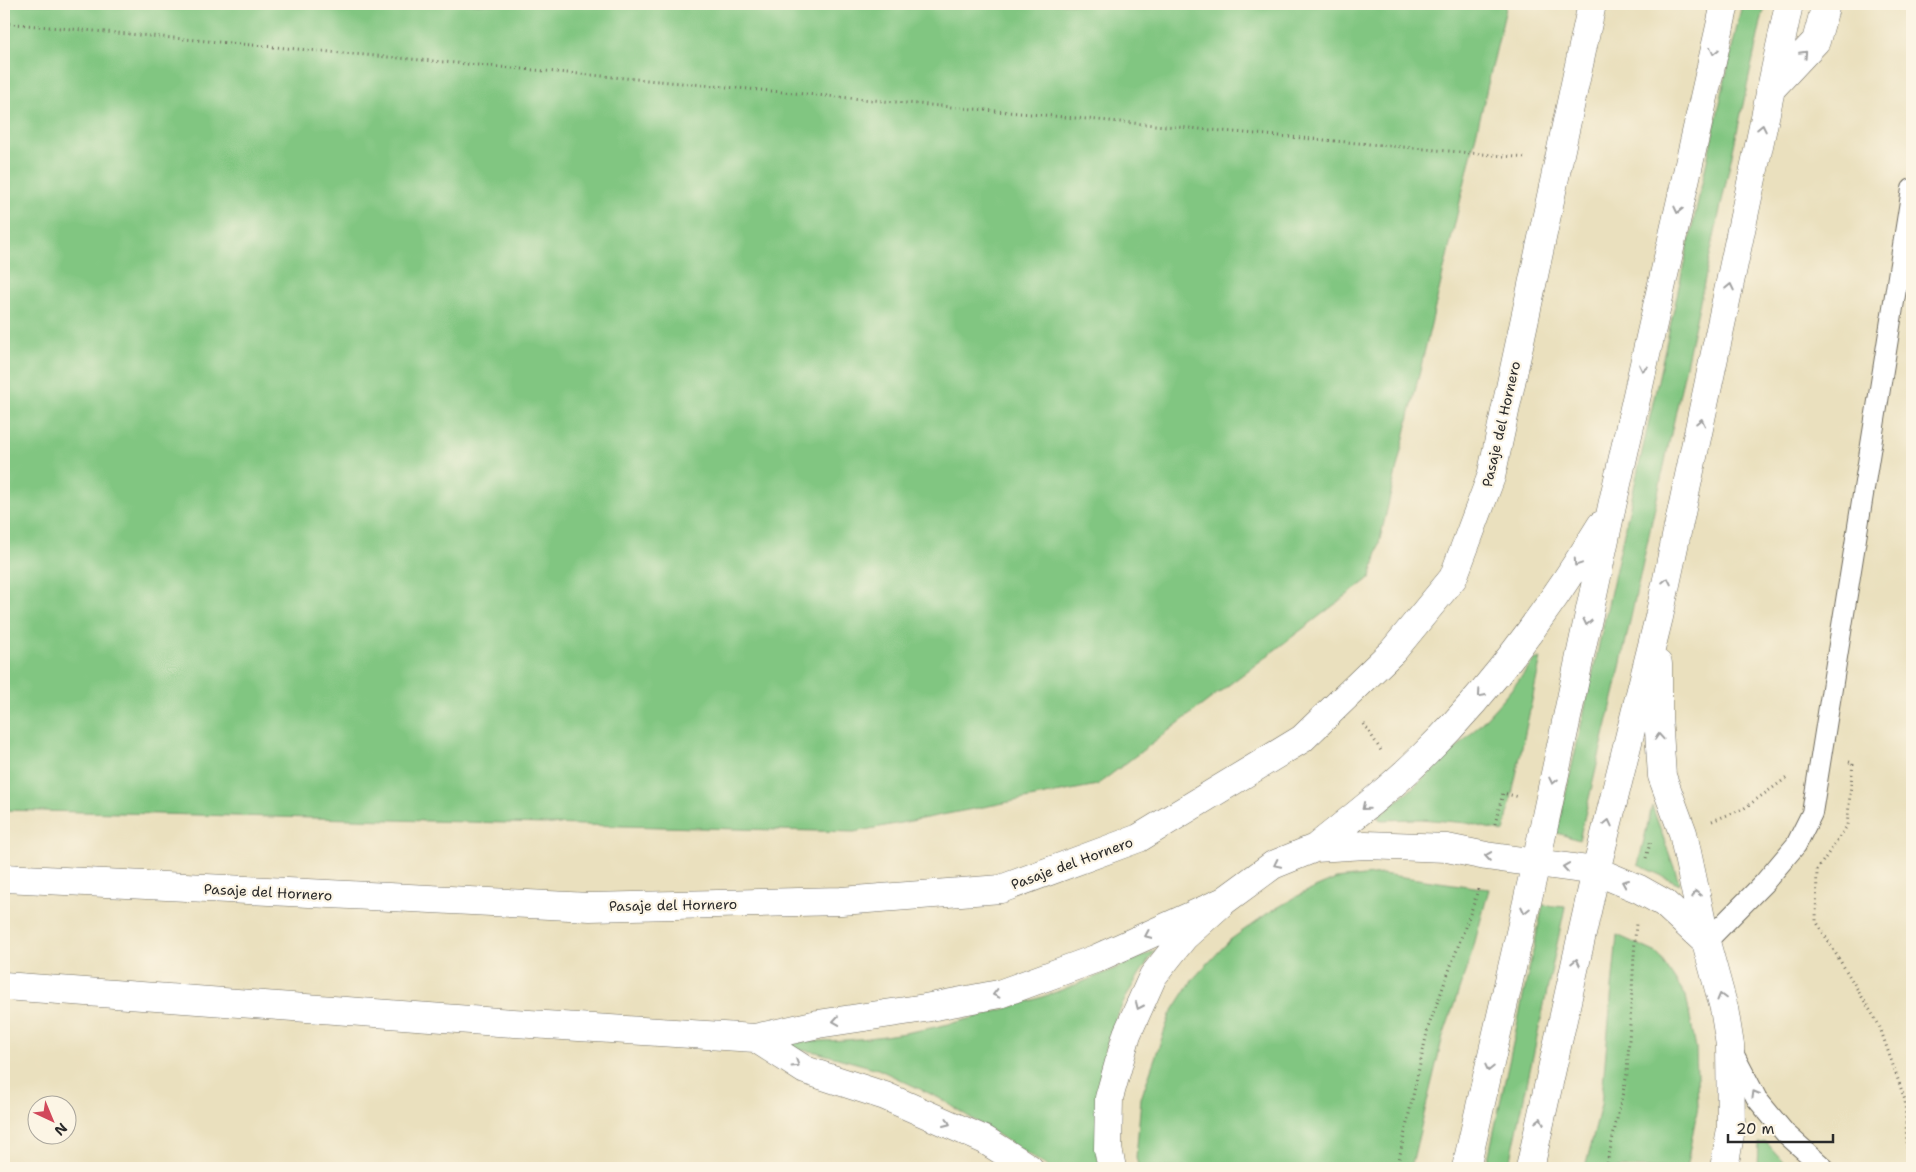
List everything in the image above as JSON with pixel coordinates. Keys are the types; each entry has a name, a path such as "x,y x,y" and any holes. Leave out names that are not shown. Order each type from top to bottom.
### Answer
{"main road":[{"name":"Pasaje del Hornero","path":"4,878 590,907 840,901 1001,889 1139,838 1302,739 1393,651 1453,578 1491,477 1592,4"},
{"path":"1466,1168 1536,862 1612,506 1725,4"},
{"path":"1530,1168 1596,871 1659,617 1789,4"},
{"path":"1770,90 1816,41 1826,4"},
{"path":"1112,1168 1108,1149 1109,1098 1127,1034 1153,976 1184,937 1224,901 1273,865 1315,848 1424,755 1513,657 1584,552 1612,506"},
{"path":"1659,617 1658,716 1662,776 1683,833 1706,942 1724,1008 1730,1045 1731,1129 1724,1168"},
{"path":"1315,848 1411,846 1447,848 1596,871 1638,889 1664,903 1706,942"},
{"path":"4,986 508,1023 755,1038 818,1024 925,1008 999,994 1095,959 1224,901"},
{"path":"755,1038 805,1070 885,1096 985,1140 1029,1168"}],"lane":[{"path":"1706,942 1764,883 1796,844 1812,813 1912,189"},
{"path":"1730,1045 1757,1099 1785,1132 1824,1168"}],"path":[{"path":"4,23 1559,161"},
{"path":"1346,696 1399,777"},
{"path":"1606,1168 1627,1074 1638,889 1653,832 1683,833 1743,809 1821,754 1853,763 1847,826 1817,870 1816,921 1879,1025 1905,1100 1908,1168"}],"green space":[{"path":"4,4 1507,4 1371,577 1097,785 854,832 4,810"},
{"path":"1742,4 1765,4 1615,690 1579,840 1557,833"},
{"path":"1541,658 1504,832 1467,823 1421,819 1380,820 1378,817 1421,781 1480,724 1517,683 1534,660"},
{"path":"1652,806 1680,884 1638,865"},
{"path":"1382,874 1489,889 1473,949 1442,1040 1411,1168 1139,1168 1136,1158 1141,1098 1170,1015 1193,979 1230,940 1268,913 1303,893 1336,879"},
{"path":"1543,905 1565,907 1509,1168 1486,1168"},
{"path":"1617,935 1657,953 1686,996 1696,1048 1698,1106 1686,1168 1585,1168 1601,1105"},
{"path":"1156,950 1126,998 1105,1050 1098,1097 1100,1168 1050,1168 939,1098 878,1069 816,1052 702,1038 820,1041 861,1039 904,1033 992,1013 1036,999 1078,984"},
{"path":"1766,1142 1789,1168 1758,1168 1759,1143"}]}
